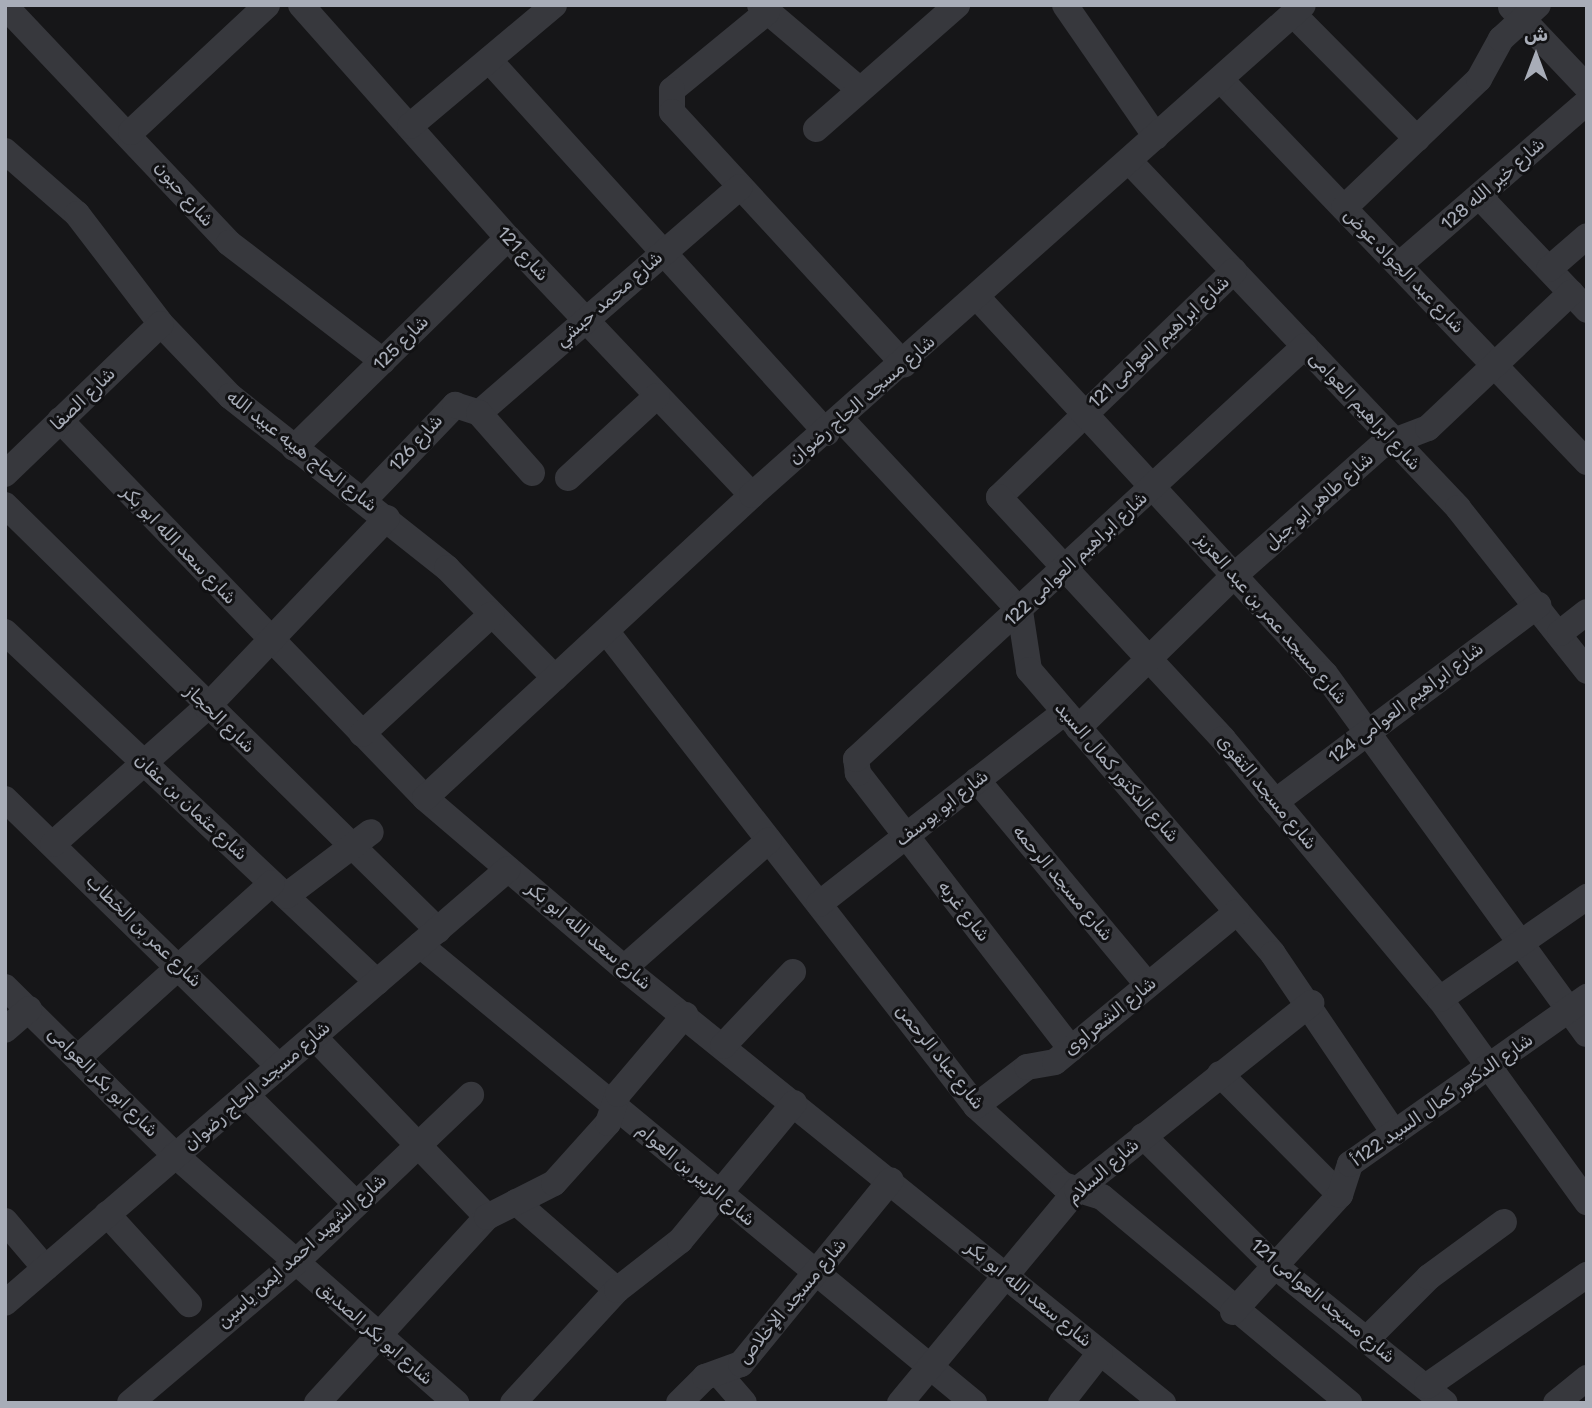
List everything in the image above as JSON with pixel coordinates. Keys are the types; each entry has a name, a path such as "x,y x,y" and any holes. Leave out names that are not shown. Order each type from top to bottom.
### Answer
{"street":[{"path":"131,132 267,5"},
{"name":"شارع 121","path":"301,5 508,238 752,495"},
{"path":"410,126 555,5"},
{"path":"816,129 957,5"},
{"path":"1065,5 1156,136"},
{"name":"شارع حبون","path":"5,6 131,132 229,243 383,361"},
{"path":"859,89 763,9 681,81 669,102 740,187 904,364"},
{"path":"1298,10 1417,139"},
{"name":"شارع مسجد الحاج رضوان","path":"425,798 752,495 835,427 1298,10"},
{"path":"1344,208 1479,79 1500,39 1523,10 1587,87"},
{"path":"489,60 663,252 1020,611"},
{"name":"شارع عبد الجواد عوض","path":"1221,80 1587,462"},
{"name":"شارع خير الله 128","path":"1399,265 1587,102"},
{"name":"شارع الحاج هيبه عبيد الله","path":"5,151 77,214 161,324 230,396 387,518 555,678"},
{"name":"شارع ابراهيم العوامى","path":"1130,162 1458,508 1538,605 1587,671"},
{"name":"شارع محمد حبشي","path":"478,413 740,187"},
{"path":"1479,196 1579,301"},
{"path":"1549,269 1587,236"},
{"name":"شارع 125","path":"294,448 508,238"},
{"name":"شارع ابراهيم العوامى 121","path":"1084,412 1234,271"},
{"name":"شارع مسجد عمر بن عبد العزيز","path":"977,297 1235,575 1369,732 1521,943 1578,1004 1587,1034"},
{"name":"شارع طاهر ابو جبل","path":"1071,720 1149,659 1235,575 1391,440 1428,428 1494,365 1579,301"},
{"name":"شارع الصفا","path":"5,474 161,324"},
{"name":"شارع ابراهيم العوامى 122","path":"858,773 864,746 1020,611 1305,346"},
{"path":"568,478 657,396"},
{"name":"شارع 126","path":"364,500 444,411 467,405 478,413"},
{"name":"شارع مسجد التقوى","path":"1084,412 999,492 1065,570 1149,659 1275,802 1440,999 1587,1202"},
{"path":"478,413 533,473"},
{"name":"شارع سعد الله ابو بكر","path":"60,420 425,798 624,968 891,1180 1163,1403"},
{"name":"شارع الحجاز","path":"5,505 207,707 363,838 429,937"},
{"path":"52,844 207,707 272,642 387,518"},
{"name":"شارع ابراهيم العوامى 124","path":"1275,802 1538,605"},
{"name":"شارع الدكتور كمال السيد","path":"1020,611 1026,663 1071,720 1237,912 1311,1003 1394,1133"},
{"path":"1560,633 1587,612"},
{"path":"362,734 491,615"},
{"name":"شارع عباد الرحمن","path":"606,631 976,1106 1063,1185 1102,1197 1233,1312 1349,1403"},
{"name":"شارع عثمان بن عفان","path":"5,632 377,982"},
{"name":"شارع ابو يوسف","path":"819,904 977,780 1071,720"},
{"name":"شارع غربه","path":"858,773 1071,1049"},
{"name":"شارع مسجد الرحمه","path":"977,780 1148,985"},
{"name":"شارع عمر بن الخطاب","path":"5,799 181,965 279,1066"},
{"path":"80,1056 181,965 279,889 363,838"},
{"path":"624,968 769,840"},
{"name":"شارع مسجد الحاج رضوان","path":"5,1303 508,869"},
{"path":"1440,999 1587,897"},
{"name":"شارع الشعراوى","path":"976,1106 1027,1067 1050,1065 1237,912"},
{"name":"شارع الزبير بن العوام","path":"429,937 612,1106 974,1403"},
{"path":"723,1046 793,972"},
{"name":"شارع ابو بكر العوامى","path":"5,987 80,1056 175,1155 293,1264"},
{"name":"شارع السلام","path":"901,1403 1003,1273 1077,1190 1311,1003"},
{"name":"شارع الدكتور كمال السيد 122أ","path":"1233,1312 1340,1195 1346,1169 1578,1004"},
{"path":"5,1030 29,1009"},
{"path":"317,1403 487,1217 554,1183 608,1123 612,1106 685,1015"},
{"path":"314,1037 487,1217"},
{"path":"1220,1074 1340,1195"},
{"path":"246,1095 356,1204"},
{"name":"شارع الشهيد احمد ايمن ياسين","path":"147,1398 471,1095"},
{"path":"513,1403 617,1290 680,1241 794,1103"},
{"name":"شارع مسجد العوامى 121","path":"1143,1136 1275,1266 1436,1394"},
{"name":"شارع مسجد الإخلاص","path":"679,1403 699,1381 741,1364 891,1180"},
{"path":"516,1202 617,1290"},
{"path":"107,1214 189,1304"},
{"path":"5,1221 45,1268"},
{"path":"1367,1339 1429,1278 1504,1222"},
{"name":"شارع ابو بكر الصديق","path":"293,1264 456,1403"},
{"path":"1436,1394 1587,1275"},
{"path":"1061,1403 1100,1353"},
{"path":"719,1374 744,1403"},
{"path":"1556,1403 1587,1378"}]}
